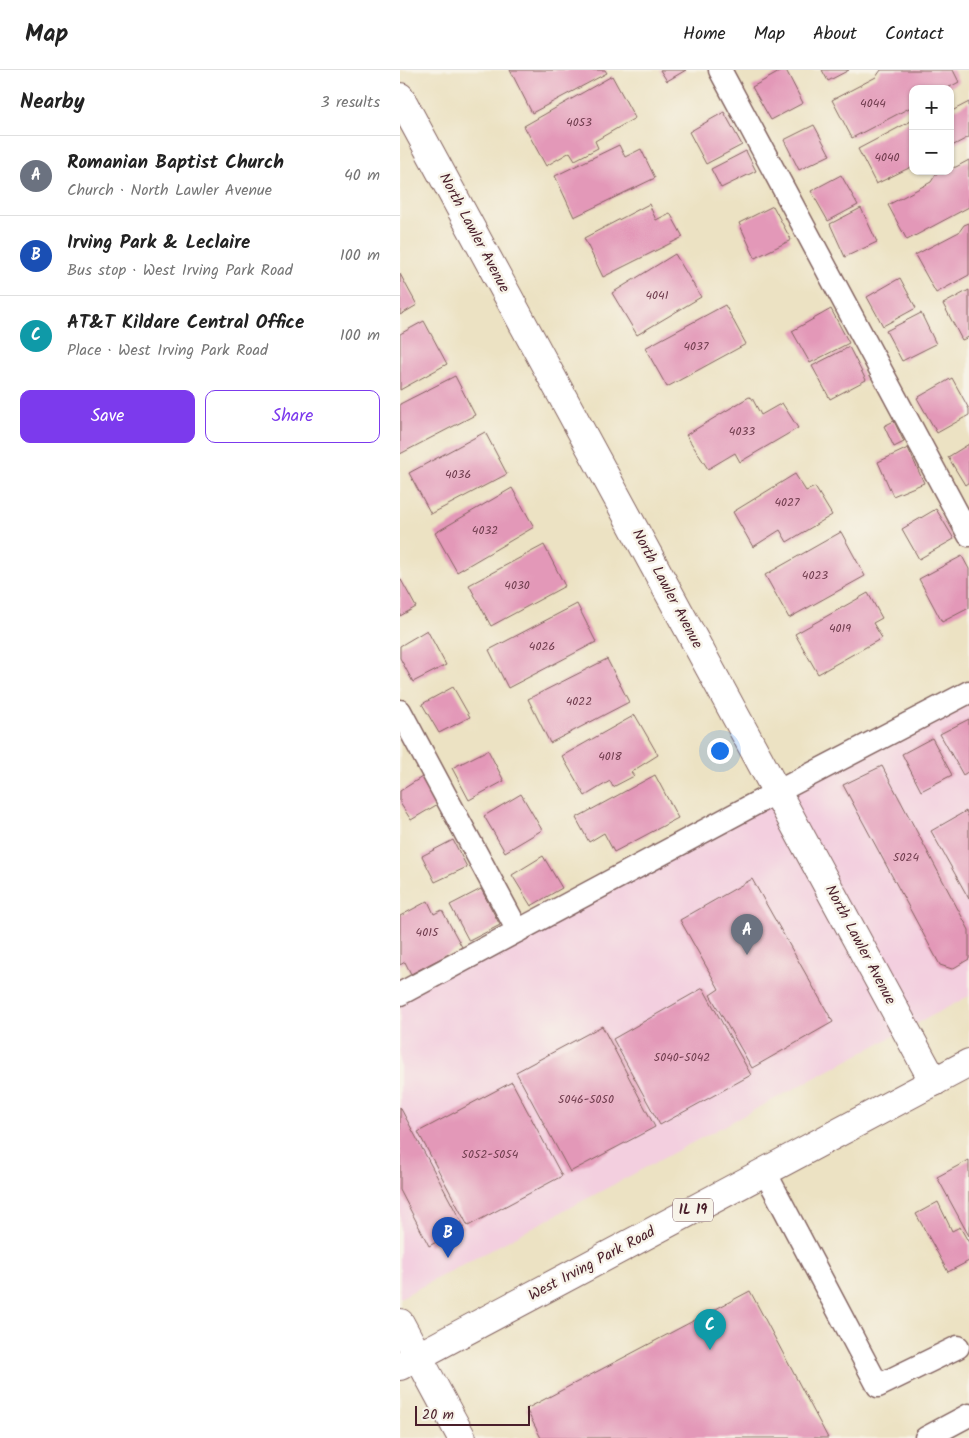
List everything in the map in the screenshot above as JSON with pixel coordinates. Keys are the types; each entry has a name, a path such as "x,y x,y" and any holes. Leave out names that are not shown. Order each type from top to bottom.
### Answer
{"street":[{"name":"North Lawler Avenue","path":"400,97 934,1082"},
{"name":"West Irving Park Road","path":"409,1361 969,1063"},
{"path":"400,1323 409,1361 462,1438"}],"lane":[{"path":"720,70 969,536"},
{"path":"400,994 777,792 969,692"},
{"path":"400,711 518,931"},
{"path":"765,1172 878,1386 958,1347"},
{"path":"926,1438 969,1415"}],"shaded area":[{"path":"969,695 969,996 400,1298 400,997"}],"building":[{"path":"510,70 605,70 607,73 532,113"},
{"path":"660,70 686,70 667,81"},
{"path":"786,70 803,103 771,120 752,87"},
{"path":"822,70 849,70 828,81"},
{"path":"881,70 953,70 959,82 953,85 909,85 909,108 852,138 832,100 876,77"},
{"path":"612,76 635,118 595,141 598,148 575,160 570,152 546,166 524,126"},
{"path":"969,102 969,137 954,145 954,130 954,110"},
{"path":"724,112 742,145 706,164 689,132"},
{"path":"909,122 909,168 876,184 858,149"},
{"path":"814,125 830,155 799,170 784,140"},
{"path":"619,145 625,157 641,149 655,178 574,217 555,176"},
{"path":"746,151 756,171 721,188 711,169"},
{"path":"969,160 969,207 907,240 888,205 931,182 935,175 954,175 954,167"},
{"path":"841,175 858,205 828,221 811,191"},
{"path":"649,204 656,220 670,213 683,237 603,277 584,238"},
{"path":"773,206 791,240 755,258 739,223"},
{"path":"861,208 877,242 845,257 830,224"},
{"path":"969,223 969,275 936,293 915,255 959,232 964,225"},
{"path":"675,254 701,297 637,335 612,293"},
{"path":"400,274 417,305 400,315"},
{"path":"900,278 916,308 883,326 867,297"},
{"path":"969,290 969,337 962,340 943,304"},
{"path":"725,305 746,344 667,387 645,348"},
{"path":"831,309 849,343 810,363 792,331"},
{"path":"921,313 936,344 902,361 886,331"},
{"path":"424,321 447,364 400,390 400,334"},
{"path":"849,347 866,380 830,399 812,366"},
{"path":"455,376 475,415 400,454 400,404"},
{"path":"952,378 969,409 969,415 937,433 917,398"},
{"path":"749,397 752,398 761,415 782,403 798,428 740,462 735,453 708,469 686,435"},
{"path":"894,421 904,442 894,447 884,426"},
{"path":"485,432 507,474 431,514 409,473"},
{"path":"969,444 969,482 965,485 948,457"},
{"path":"908,448 924,483 893,496 878,462"},
{"path":"795,474 806,491 815,487 832,515 787,542 780,530 753,547 733,512"},
{"path":"512,488 534,527 457,572 435,533"},
{"path":"936,509 954,539 919,559 902,529"},
{"path":"841,532 865,576 789,618 765,575"},
{"path":"544,545 565,586 491,626 469,585"},
{"path":"962,556 969,569 969,608 942,622 919,579"},
{"path":"400,578 416,607 400,616"},
{"path":"868,593 882,618 873,623 882,638 818,674 795,634"},
{"path":"577,604 596,642 508,688 489,650"},
{"path":"427,630 446,665 413,682 400,658 400,646"},
{"path":"607,659 629,702 550,743 528,699"},
{"path":"453,687 470,717 439,733 422,704"},
{"path":"635,715 658,755 631,772 634,776 613,787 610,781 585,796 562,756"},
{"path":"969,719 969,771 963,775 940,734"},
{"path":"932,738 952,775 921,791 902,754"},
{"path":"488,750 504,781 469,800 452,768"},
{"path":"882,766 969,930 969,959 952,969 940,965 843,785"},
{"path":"655,775 678,818 614,852 604,833 589,842 576,818"},
{"path":"422,777 438,804 411,820 400,803 400,791"},
{"path":"521,794 542,830 505,852 484,816"},
{"path":"966,811 969,818 969,899 931,831"},
{"path":"453,840 467,867 435,882 422,856"},
{"path":"543,856 562,888 531,906 512,875"},
{"path":"752,879 833,1022 752,1068 710,995 719,989 680,920"},
{"path":"481,889 500,925 469,941 450,905"},
{"path":"428,901 434,914 442,910 462,947 411,974 405,962 400,965 400,916"},
{"path":"703,988 751,1075 660,1125 613,1039"},
{"path":"602,1026 655,1127 570,1172 516,1072"},
{"path":"512,1082 562,1176 468,1226 418,1132"},
{"path":"400,1107 464,1227 429,1246 400,1190"},
{"path":"969,1160 969,1236 937,1177"},
{"path":"938,1202 952,1231 960,1227 969,1243 969,1261 948,1272 916,1214"},
{"path":"750,1291 828,1438 541,1438 526,1409"}],"place":[{"name":"Romanian Baptist Church","path":"747,955"},
{"name":"Irving Park & Leclaire","path":"448,1258"},
{"name":"AT&T Kildare Central Office","path":"710,1350"}]}
